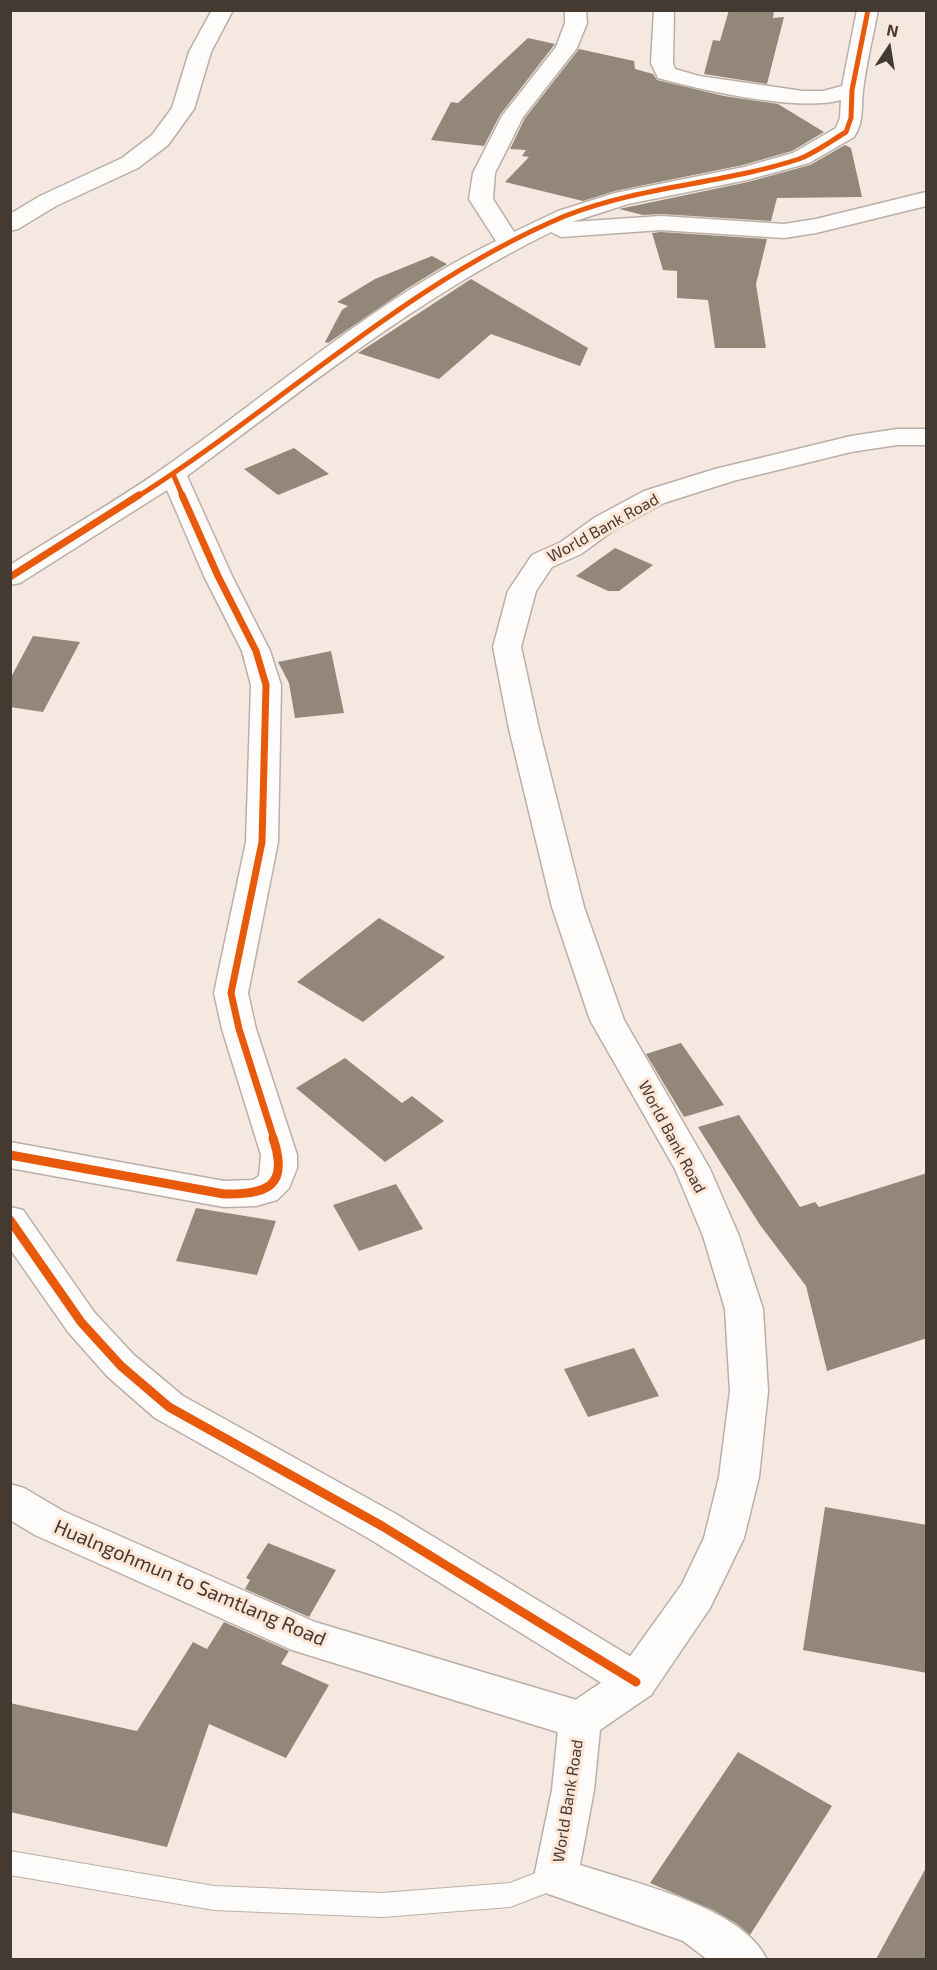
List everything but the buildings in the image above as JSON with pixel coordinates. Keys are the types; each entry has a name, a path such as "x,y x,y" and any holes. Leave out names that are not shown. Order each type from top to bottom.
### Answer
{"street":[{"path":"10,224 48,201 130,163 160,140 183,109 200,52 223,10"},
{"path":"510,244 481,198 484,173 513,116 566,48 576,23 575,10"},
{"path":"664,10 662,63 666,73 696,82 803,98 824,98 852,90"},
{"path":"10,577 173,474 338,351 408,303 486,255 566,216 623,198 747,173 801,158 846,132 851,118 852,90 868,10"},
{"path":"536,231 661,223 784,231 816,226 927,199"},
{"name":"World Bank Road","path":"745,1959 697,1925 556,1877 573,1790 580,1720 636,1682 696,1596 724,1538 739,1478 749,1391 744,1309 721,1236 692,1169 607,1020 568,906 524,729 507,647 522,591 542,561 571,548 604,524 654,497 724,475 851,444 897,437 927,437"},
{"path":"10,1155 224,1194 254,1195 272,1186 280,1168 279,1155 239,1029 231,993 262,842 266,685 256,651 218,576 173,474"},
{"path":"10,1220 81,1322 121,1366 170,1407 382,1526 636,1682"},
{"name":"Hualngohmun to Samtlang Road","path":"10,1500 49,1523 308,1637 580,1720"}],"lane":[{"path":"10,1863 214,1898 382,1905 510,1895 556,1877"}],"cycle path":[{"path":"10,577 173,474 338,351 408,303 486,255 566,216 623,198 747,173 801,158 846,132 851,118 852,90 868,10"},
{"path":"10,1155 224,1194 246,1194 265,1190 272,1186 279,1168 279,1155 239,1029 231,993 262,842 266,685 256,651 218,576 173,474"},
{"path":"10,1220 81,1322 121,1366 169,1407 382,1526 636,1682"}]}
